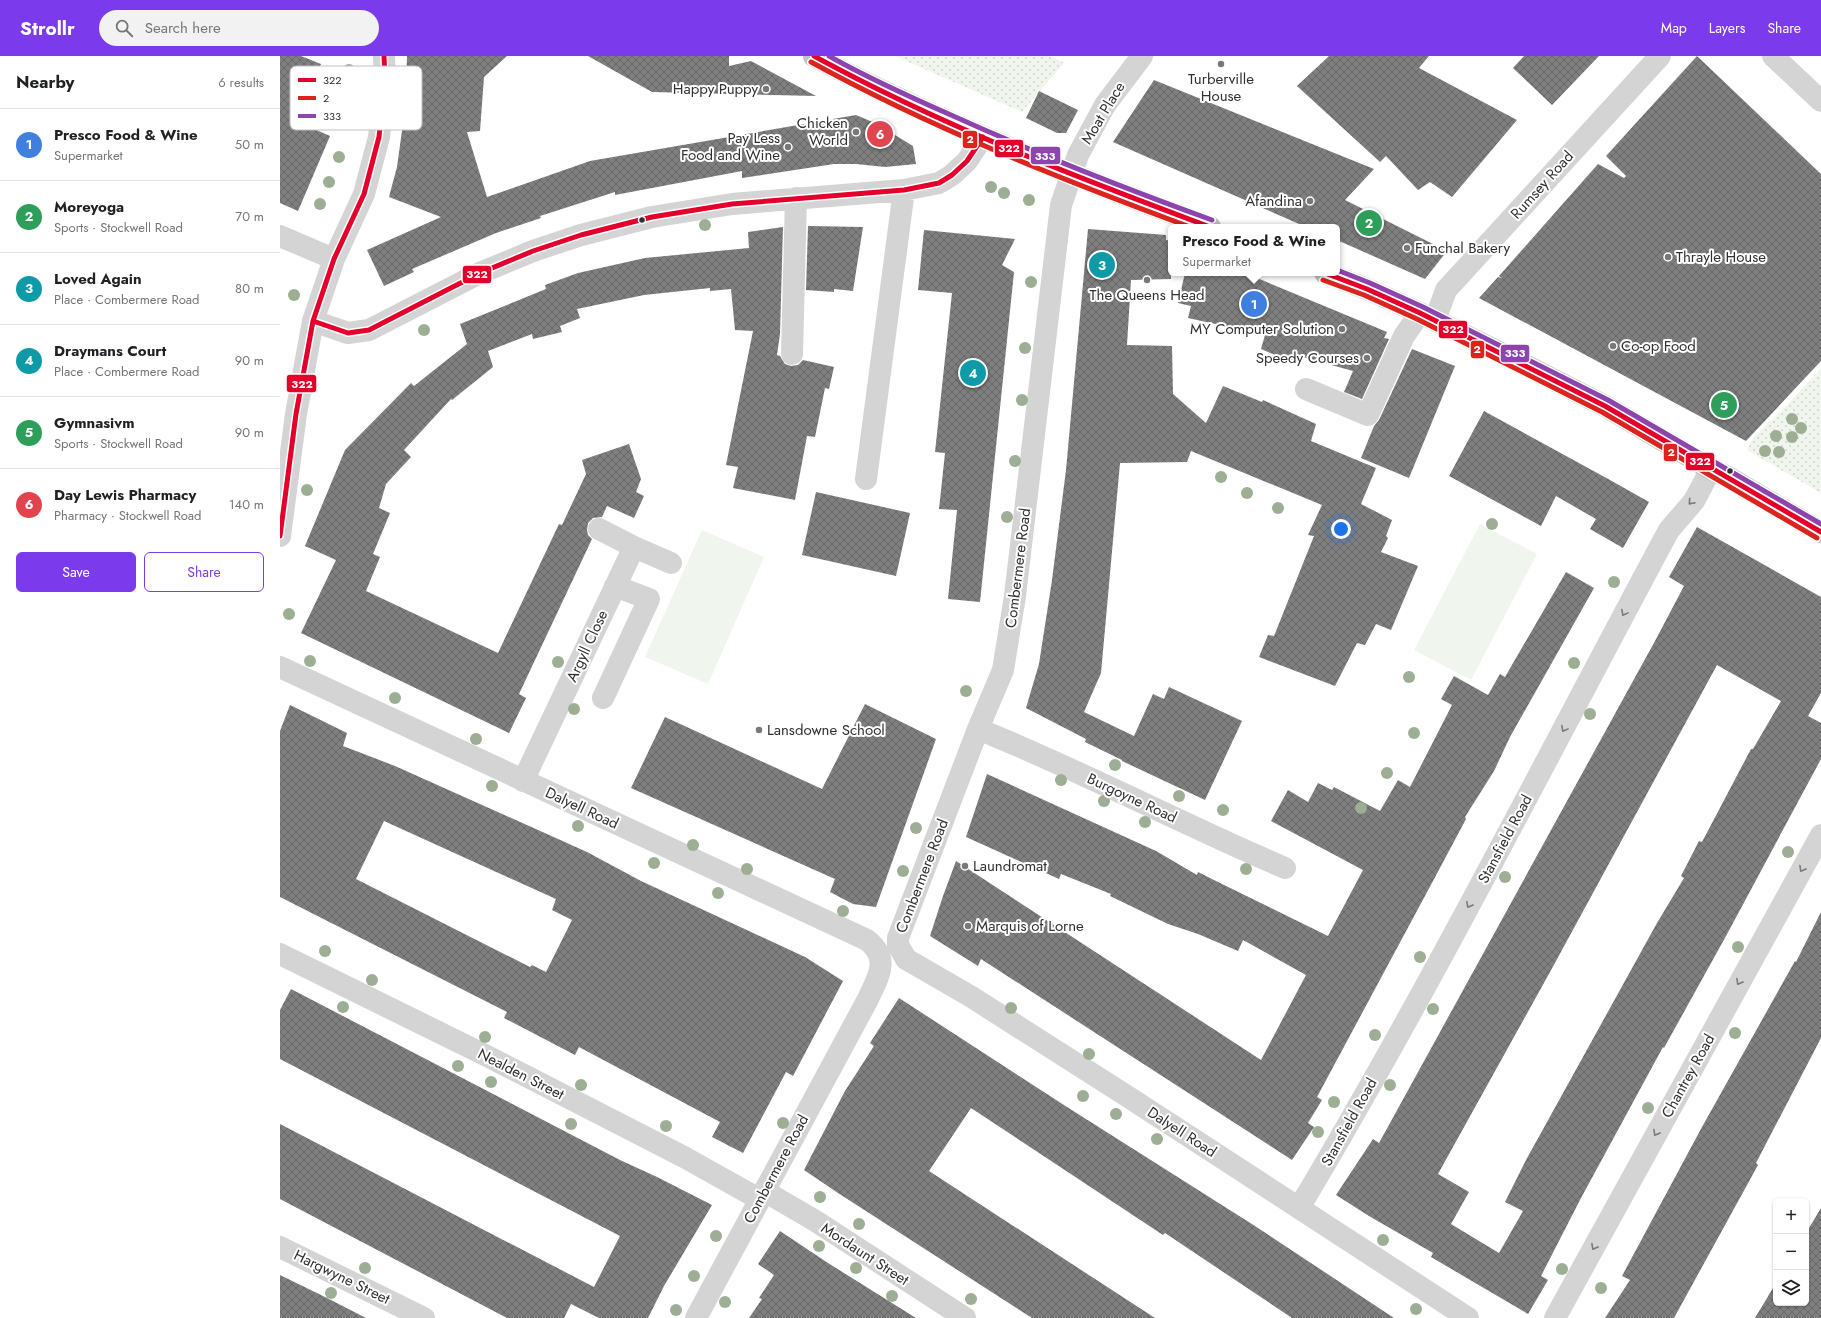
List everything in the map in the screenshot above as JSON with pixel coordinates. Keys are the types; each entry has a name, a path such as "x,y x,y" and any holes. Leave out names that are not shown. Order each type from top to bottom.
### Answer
{"highway":[{"path":"814,56 869,85 983,137 1072,175 1202,224"},
{"path":"1334,276 1428,316 1605,406 1821,532"}],"street":[{"path":"384,56 384,66"},
{"name":"Moat Place","path":"1072,175 1078,155 1105,105 1142,56"},
{"name":"Rumsey Road","path":"1306,389 1368,415 1404,336 1428,316 1446,290 1660,56"},
{"path":"1773,56 1821,101"},
{"path":"280,536 283,500 296,414 313,321 334,259 364,194 380,130"},
{"path":"313,321 348,333 369,330 480,273 581,234 652,217 732,204 904,190 939,183 952,176 968,161 983,137"},
{"name":"Combermere Road","path":"898,945 898,938 978,729 1003,670 1016,596 1061,205 1072,175"},
{"path":"866,479 904,190"},
{"path":"792,354 796,198"},
{"path":"280,236 334,259"},
{"name":"Stansfield Road","path":"1299,1208 1363,1098 1510,831 1669,530 1694,501 1711,469"},
{"path":"599,529 634,547 671,563"},
{"name":"Argyll Close","path":"523,781 634,547"},
{"path":"603,698 649,599 615,586"},
{"name":"Dalyell Road","path":"280,667 867,940 874,946 878,954"},
{"name":"Burgoyne Road","path":"978,729 1066,767 1218,839 1285,868"},
{"name":"Chantrey Road","path":"1555,1318 1821,835"},
{"name":"Dalyell Road","path":"898,945 906,958 970,996 1468,1318"},
{"name":"Nealden Street","path":"280,954 489,1057 684,1157 762,1195"},
{"name":"Combermere Road","path":"696,1318 868,999 881,970 882,962 878,954"},
{"name":"Mordaunt Street","path":"762,1195 814,1220 965,1318"},
{"name":"Hargwyne Street","path":"280,1246 424,1318"}],"shaded area":[{"path":"895,56 1050,56 1064,63 1022,112"},
{"path":"1821,368 1821,493 1747,450 1753,438 1788,404"},
{"path":"1480,524 1537,554 1471,680 1414,650"},
{"path":"702,530 764,557 708,684 645,657"}],"building":[{"path":"280,56 301,56 321,64 320,66 290,66 290,130 316,130 330,136 298,211 280,203"},
{"path":"407,56 507,56 484,77 480,131 467,132 487,197 590,161 856,115 875,123 913,146 916,164 885,167 856,164 834,164 742,178 742,171 615,195 615,192 540,216 541,218 496,233 412,269 414,272 384,286 367,250 441,217 389,197 397,167 402,130 422,130 422,66 407,66"},
{"path":"588,56 729,56 729,66 751,61 816,96 652,92"},
{"path":"1329,56 1429,56 1419,68 1517,120 1452,197 1430,182 1418,190 1386,156 1380,162 1297,86"},
{"path":"1524,56 1599,56 1552,105 1513,68"},
{"name":"Thrayle House","path":"1697,56 1821,174 1821,361 1746,441 1479,298 1498,277 1502,278 1499,276 1598,164 1624,178 1626,176 1606,156"},
{"path":"1154,80 1374,169 1345,200 1447,251 1425,279 1340,241 1340,224 1299,224 1113,142"},
{"path":"1039,91 1078,110 1066,133 1057,133 1026,118"},
{"path":"808,226 863,227 853,291 834,289 834,292 806,290"},
{"path":"783,227 780,334 777,355 780,356 785,364 791,366 798,365 803,360 834,367 829,389 825,388 815,437 807,436 795,500 733,488 738,467 726,465 753,331 735,330 731,289 710,291 710,288 644,295 577,309 580,318 560,326 562,332 533,339 532,334 488,351 493,367 452,400 451,399 404,450 411,457 386,484 379,508 390,513 373,554 380,557 366,591 498,653 559,524 562,525 586,474 582,460 629,444 641,479 636,492 644,496 634,518 607,506 602,517 593,518 588,523 588,535 592,539 519,694 526,698 509,733 301,633 336,560 305,546 345,450 411,383 414,386 467,344 460,324 546,289 545,285 578,273 645,258 749,248 748,232"},
{"path":"1088,229 1166,235 1166,240 1168,240 1168,276 1171,276 1171,279 1131,280 1127,345 1172,346 1173,394 1206,423 1223,386 1262,402 1263,400 1316,424 1311,441 1376,468 1361,504 1392,520 1386,536 1388,538 1381,552 1418,566 1391,630 1376,624 1365,645 1357,643 1335,686 1259,657 1268,635 1274,636 1314,536 1308,535 1322,505 1191,451 1187,462 1120,463 1101,673 1084,712 1134,736 1153,694 1164,699 1169,687 1242,721 1205,800 1085,742 1086,739 1026,708 1039,664 1052,580 1066,470"},
{"path":"924,230 1015,239 1002,265 1014,272 980,602 948,599 957,510 939,509 945,453 935,452 952,293 918,290"},
{"path":"1184,276 1252,276 1387,332 1384,338 1389,339 1362,399 1344,392 1353,371 1299,356 1296,364 1261,349 1265,335 1188,318 1191,306 1178,303"},
{"path":"1412,349 1455,366 1409,478 1361,458 1374,426 1379,420"},
{"path":"1484,411 1649,502 1623,548 1590,529 1596,519 1556,496 1541,526 1449,476"},
{"path":"816,492 910,513 896,576 802,555"},
{"path":"1697,527 1821,597 1821,693 1808,716 1821,723 1821,759 1726,936 1664,1048 1663,1047 1581,1198 1541,1276 1548,1280 1528,1314 1431,1257 1433,1253 1336,1195 1373,1139 1379,1143 1655,641 1684,586 1669,577","holes":["1717,665 1781,701 1753,749 1751,749 1702,842 1699,841 1681,876 1684,878 1657,923 1526,1160 1505,1202 1523,1211 1499,1253 1451,1224 1469,1192 1438,1174"]},
{"path":"1566,572 1594,588 1510,737 1494,771 1465,817 1466,819 1317,1097 1322,1100 1308,1123 1314,1127 1292,1160 981,959 978,966 930,936 956,861 1261,1060 1306,975 1243,940 1238,951 1198,934 1168,924 1110,896 1111,894 1061,874 1059,879 966,837 987,774 1156,851 1197,875 1198,872 1328,936 1363,870 1271,821 1288,790 1308,802 1318,783 1332,790 1334,787 1380,811 1398,780 1410,787 1452,705 1441,699 1454,676 1488,695 1500,674 1505,677"},
{"path":"865,704 936,739 876,907 853,904 830,892 835,879 631,788 665,717 822,789"},
{"path":"290,705 347,733 343,746 395,766 587,852 641,881 805,957 843,981 793,1076 786,1072 743,1153 712,1137 720,1122 579,1047 575,1055 504,1018 507,1012 280,897 280,731","holes":["384,821 556,899 552,910 572,920 546,972 532,965 530,967 356,879"]},
{"path":"1821,912 1821,1038 1756,1163 1758,1165 1674,1318 1605,1318 1630,1280 1622,1276 1702,1127 1795,961 1796,962"},
{"path":"291,989 620,1160 712,1205 664,1286 648,1318 599,1318 571,1304 564,1318 507,1318 280,1199 280,1124 594,1287 620,1236 280,1059 280,1010"},
{"path":"899,998 1255,1226 1394,1318 1292,1318 1165,1233 1163,1235 971,1108 929,1171 1155,1318 1032,1318 838,1193 804,1170 845,1091 874,1046 870,1043"},
{"path":"1821,1208 1821,1318 1755,1318 1773,1288 1773,1306 1809,1306 1809,1228"},
{"path":"780,1231 916,1318 749,1318 762,1299 759,1298 774,1275 758,1264"},
{"path":"280,1275 325,1297 366,1318 280,1318"}],"transit line":[{"name":"322","path":"384,56 384,66"},
{"name":"322","path":"814,56 910,105 1009,149 1202,224"},
{"name":"333","path":"829,56 905,94 1048,157 1212,220"},
{"name":"2","path":"811,62 856,86 950,131 1045,171 1182,224"},
{"name":"322","path":"280,536 296,414 313,321 334,259 364,194 380,130"},
{"name":"322","path":"313,321 348,333 369,330 480,273 533,251 581,235 652,217 732,204 904,190 939,183 952,175 967,161 983,137"},
{"name":"333","path":"1340,271 1423,307 1608,400 1821,524"},
{"name":"322","path":"1333,276 1367,289 1420,313 1605,406 1821,532"},
{"name":"2","path":"1323,280 1364,295 1417,319 1602,412 1817,538"}],"place":[{"name":"Turberville House","path":"1221,64"},
{"name":"Happy Puppy","path":"766,89"},
{"name":"Chicken World","path":"856,132"},
{"name":"Day Lewis Pharmacy","path":"880,134"},
{"name":"Pay Less Food and Wine","path":"788,147"},
{"name":"Afandina","path":"1310,201"},
{"name":"Moreyoga","path":"1369,223"},
{"name":"Funchal Bakery","path":"1407,248"},
{"name":"Thrayle House","path":"1668,257"},
{"name":"Loved Again","path":"1102,265"},
{"name":"The Queens Head","path":"1147,280"},
{"name":"Presco Food & Wine","path":"1254,304"},
{"name":"MY Computer Solution","path":"1342,329"},
{"name":"Co-op Food","path":"1613,346"},
{"name":"Speedy Courses","path":"1367,358"},
{"name":"Draymans Court","path":"973,373"},
{"name":"Gymnasivm","path":"1724,405"},
{"name":"Lansdowne School","path":"759,730"},
{"name":"Laundromat","path":"965,866"},
{"name":"Marquis of Lorne","path":"968,926"}]}
